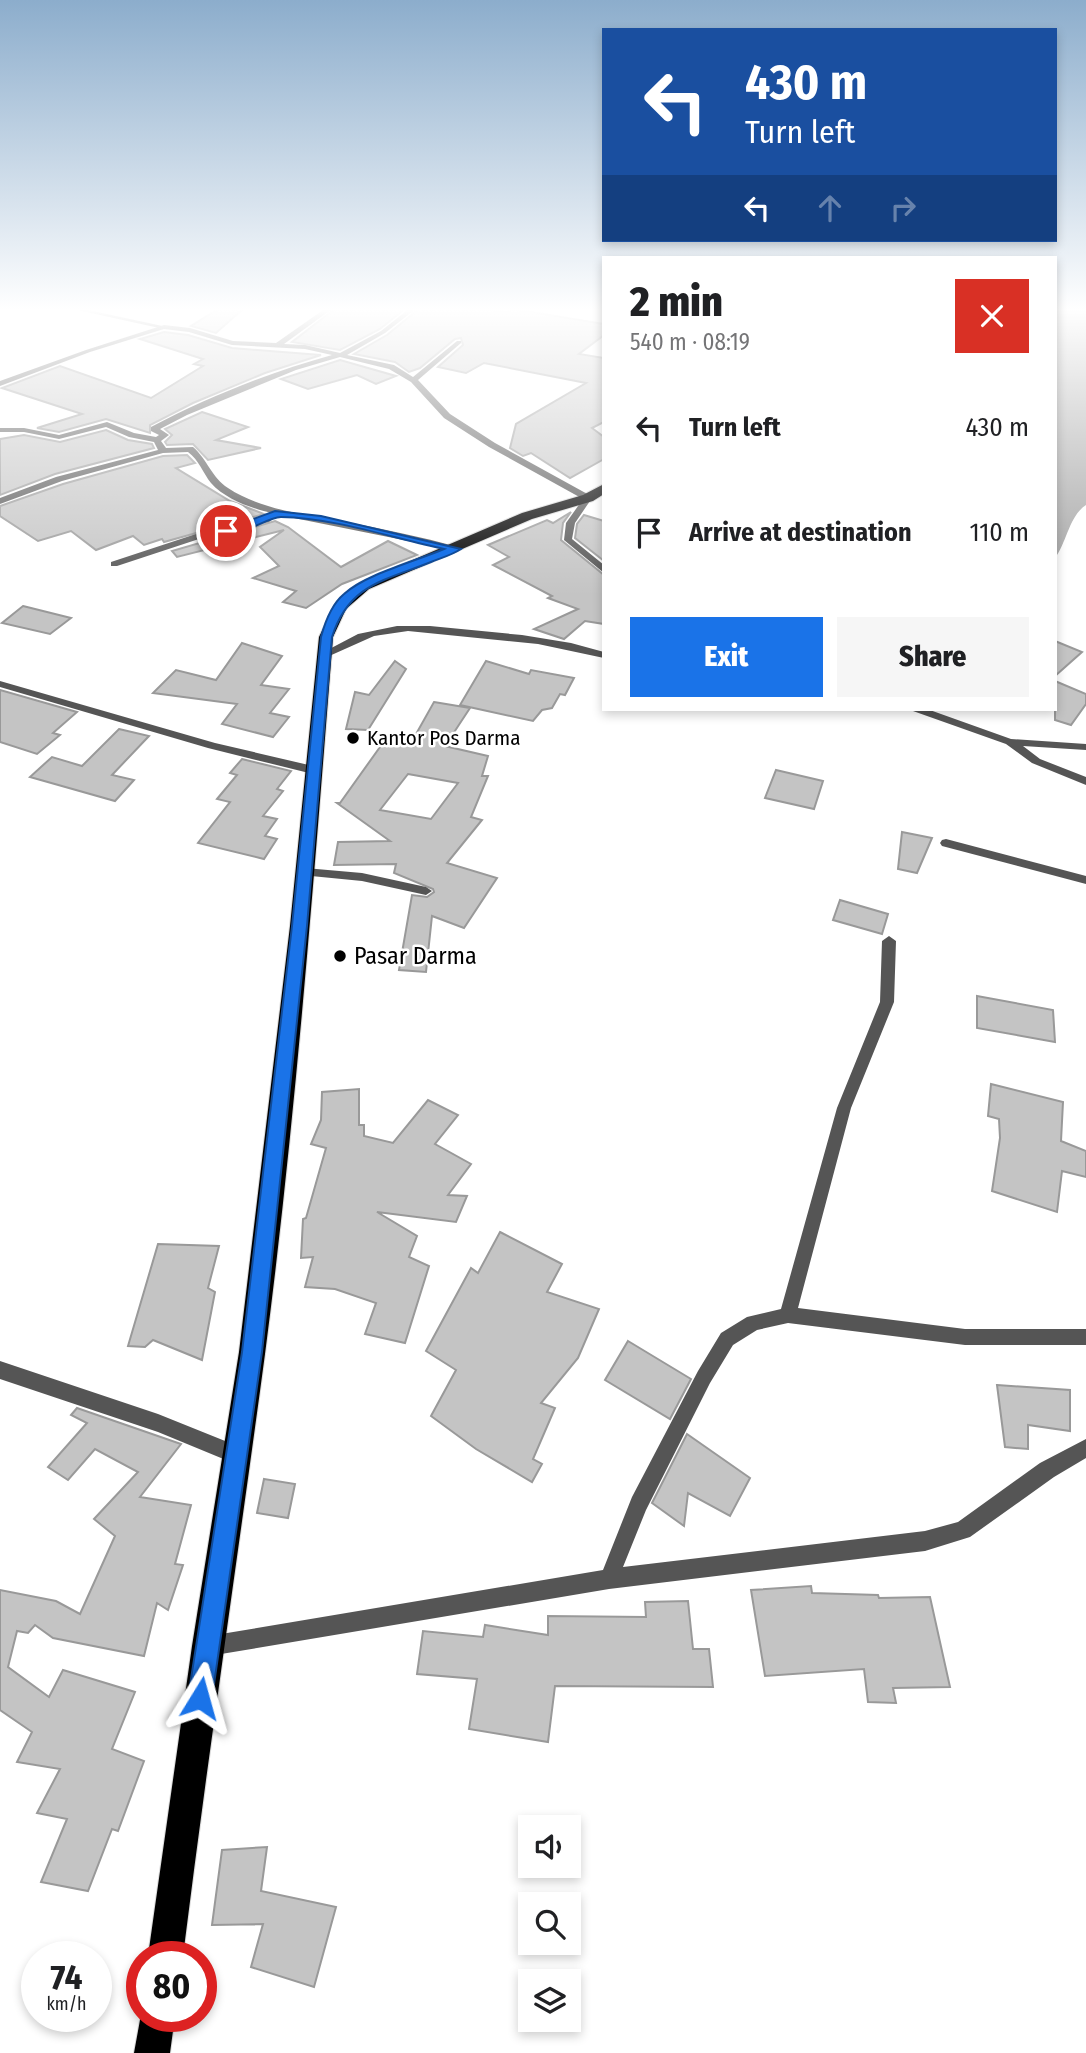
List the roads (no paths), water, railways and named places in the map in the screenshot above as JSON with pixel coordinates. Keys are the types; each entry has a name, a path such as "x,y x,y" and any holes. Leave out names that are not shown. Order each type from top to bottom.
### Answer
{"highway":[{"path":"167,1941 207,1646 238,1456 305,872 323,655 332,618 346,597 364,586 527,516 596,493"},
{"path":"152,2053 155,2032"}],"street":[{"path":"0,430 24,429 59,437 107,424 131,435 157,440 164,435 153,429 206,404"},
{"path":"436,404 447,416 492,444 596,493 577,511 567,531 568,540 602,568"},
{"path":"157,440 163,451"},
{"path":"0,501 59,478 163,451 190,449 204,463 219,488 275,514 321,519 455,549"},
{"path":"114,564 205,534 266,520 275,514"},
{"path":"323,655 354,639 387,629 434,629 523,639 582,648 602,654"},
{"path":"0,684 212,746 313,770"},
{"path":"923,711 1010,742 1086,747"},
{"path":"1010,742 1036,761 1086,781"},
{"path":"946,843 1086,880"},
{"path":"305,872 362,877 426,891"},
{"path":"788,1315 844,1108 887,1002 889,941"},
{"path":"609,1580 639,1504 704,1377 727,1339 753,1323 788,1315 965,1337 1086,1337"},
{"path":"0,1370 158,1423 238,1456"},
{"path":"207,1646 609,1580 925,1541 963,1530 1047,1469 1086,1448"}],"place":[{"name":"Kantor Pos Darma","path":"353,738"},
{"name":"Pasar Darma","path":"340,956"}]}
